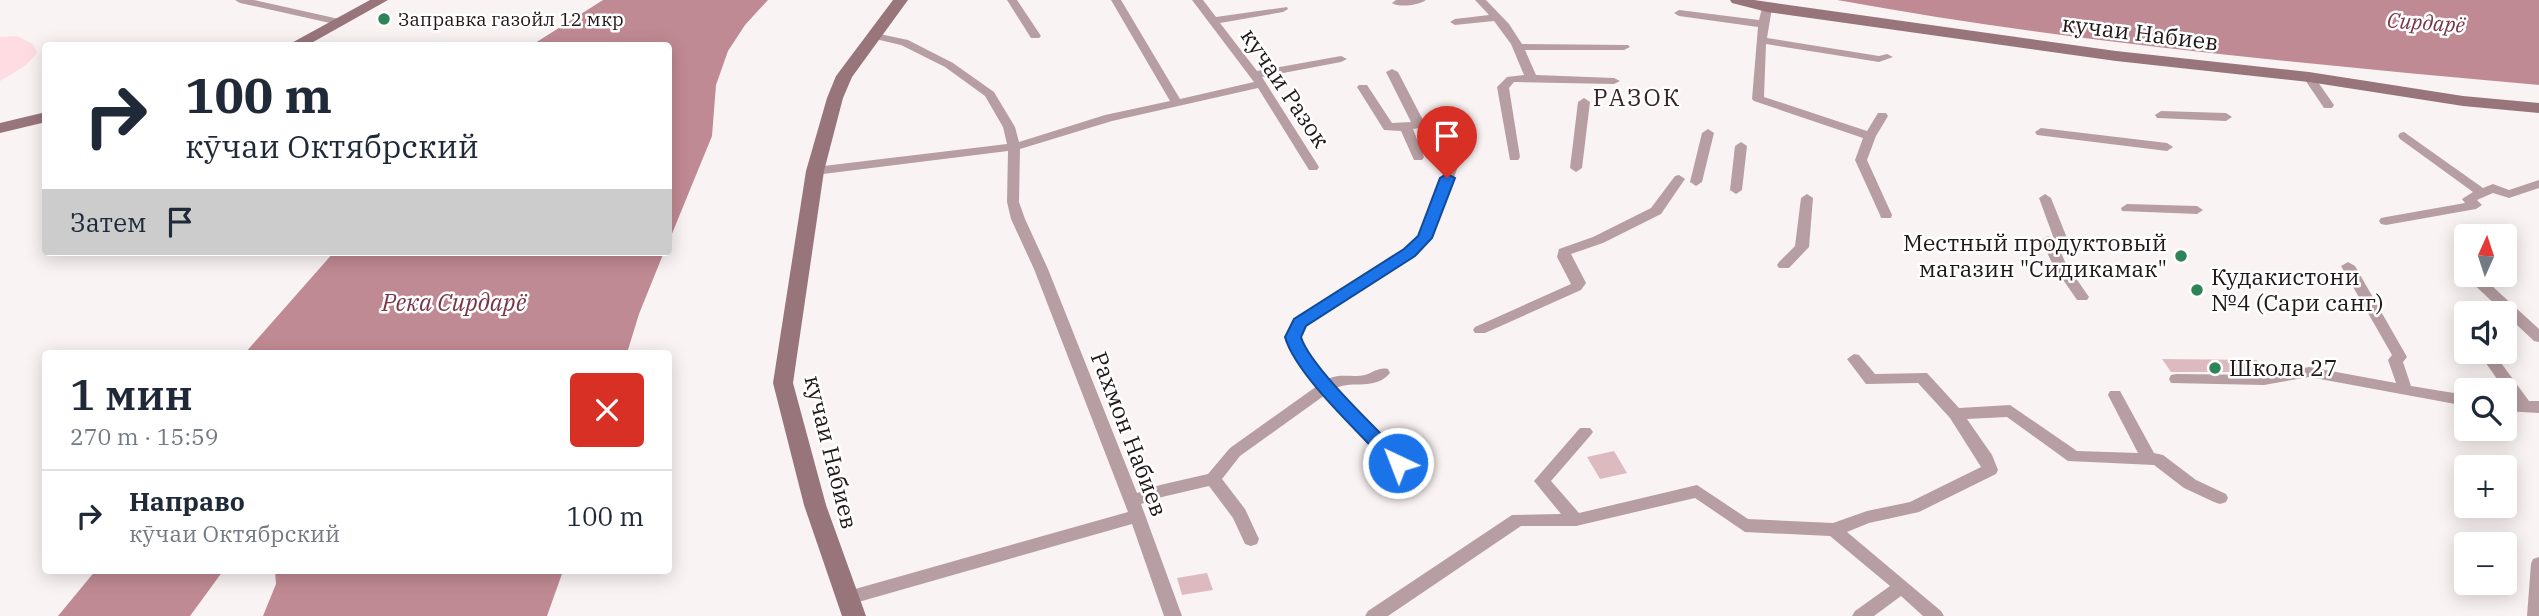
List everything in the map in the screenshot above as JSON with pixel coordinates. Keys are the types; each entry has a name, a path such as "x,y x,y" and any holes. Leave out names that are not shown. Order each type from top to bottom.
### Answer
{"main road":[{"path":"339,22 372,0"},
{"path":"301,42 381,0"},
{"name":"кучаи Набиев","path":"851,607 815,505 783,383 816,172 835,98 844,76 901,0"},
{"name":"кучаи Набиев","path":"1737,0 1767,8 2116,56 2309,78 2463,101 2539,108"},
{"path":"0,128 42,118"}],"street":[{"path":"240,0 339,22"},
{"path":"1012,0 1035,36"},
{"path":"1116,0 1177,103"},
{"name":"кучаи Разок","path":"1196,0 1257,79 1314,167"},
{"path":"1397,3 1422,0"},
{"path":"1480,0 1520,47 1531,78"},
{"path":"1767,8 1761,40 1758,99 1870,136"},
{"path":"1213,21 1283,9"},
{"path":"1679,13 1763,24"},
{"path":"1455,23 1497,17"},
{"path":"875,36 915,48 948,65 990,94 1009,128 1014,147"},
{"path":"1761,40 1879,59 1887,57"},
{"path":"1520,47 1624,47"},
{"path":"816,172 1014,147 1109,118 1177,103 1257,79 1341,59"},
{"path":"1363,87 1388,127 1415,125 1418,122 1392,72"},
{"path":"2309,78 2328,105"},
{"path":"1514,157 1503,87 1511,79 1614,81"},
{"path":"1576,168 1584,103"},
{"path":"2161,115 2226,117"},
{"path":"1882,116 1870,136 1861,160 1886,215"},
{"path":"1406,127 1418,157"},
{"path":"2041,132 2167,147"},
{"path":"1696,183 1709,133"},
{"path":"2404,136 2482,193"},
{"path":"1735,190 1741,146"},
{"name":"Рахмон Набиев","path":"1014,147 1013,202 1135,508 1173,616"},
{"path":"1398,463 1327,386 1296,348 1293,337 1300,323 1409,252 1425,238 1455,158"},
{"path":"1480,330 1576,287 1578,280 1564,257 1564,252 1598,240 1656,211 1679,179"},
{"path":"2386,221 2476,205 2468,199 2493,188 2509,194 2539,184"},
{"path":"1784,265 1802,247 1807,198"},
{"path":"2045,198 2060,265 2082,297"},
{"path":"2127,208 2197,210"},
{"path":"2348,266 2400,357 2395,360 2406,391"},
{"path":"2485,287 2539,337"},
{"path":"1374,616 1518,520 1576,520 1697,491 1745,525 1834,530 1867,517 1913,509 1990,470 1986,458 1955,414 1922,377 1871,380 1854,359"},
{"path":"2495,364 2532,406"},
{"path":"2176,379 2264,380 2309,372 2454,399"},
{"path":"851,607 1135,508 1160,491 1213,479 1235,452 1327,386 1340,380 1363,381 1383,373"},
{"path":"2115,396 2149,459"},
{"path":"1955,414 2010,411 2074,457 2157,459 2190,484 2220,498"},
{"path":"1576,520 1542,481 1585,432"},
{"path":"1213,479 1239,514 1251,539"},
{"path":"1834,530 1935,616"},
{"path":"2535,615 2539,564"},
{"path":"1861,616 1902,586"}],"shaded area":[{"path":"17,36 33,44 37,53 25,66 0,81 0,37"}],"water":[{"path":"603,0 768,0 745,25 728,51 716,85 712,136 672,234 672,42 537,42"},
{"name":"Сирдарё","path":"1837,0 2539,0 2539,85 2099,40"},
{"name":"Река Сирдарё","path":"330,256 662,256 628,350 248,350"},
{"path":"93,574 221,574 190,616 58,616"},
{"path":"275,574 562,574 547,616 263,616 276,584"}],"building":[{"name":"Школа 27","path":"2162,359 2257,360 2265,372 2171,372"},
{"path":"1614,451 1627,473 1600,479 1587,457"},
{"path":"1207,573 1213,590 1182,595 1177,578"}],"place":[{"name":"Заправка газойл 12 мкр","path":"384,19"},
{"name":"Местный продуктовый магазин \"Сидикамак\"","path":"2181,256"},
{"name":"Кудакистони №4 (Сари санг)","path":"2197,290"},
{"name":"Школа 27","path":"2215,368"}],"district":[{"name":"РАЗОК","path":"1637,98"}],"route":[{"path":"1398,463 1296,348 1294,329 1409,252 1425,238 1447,178"}]}
